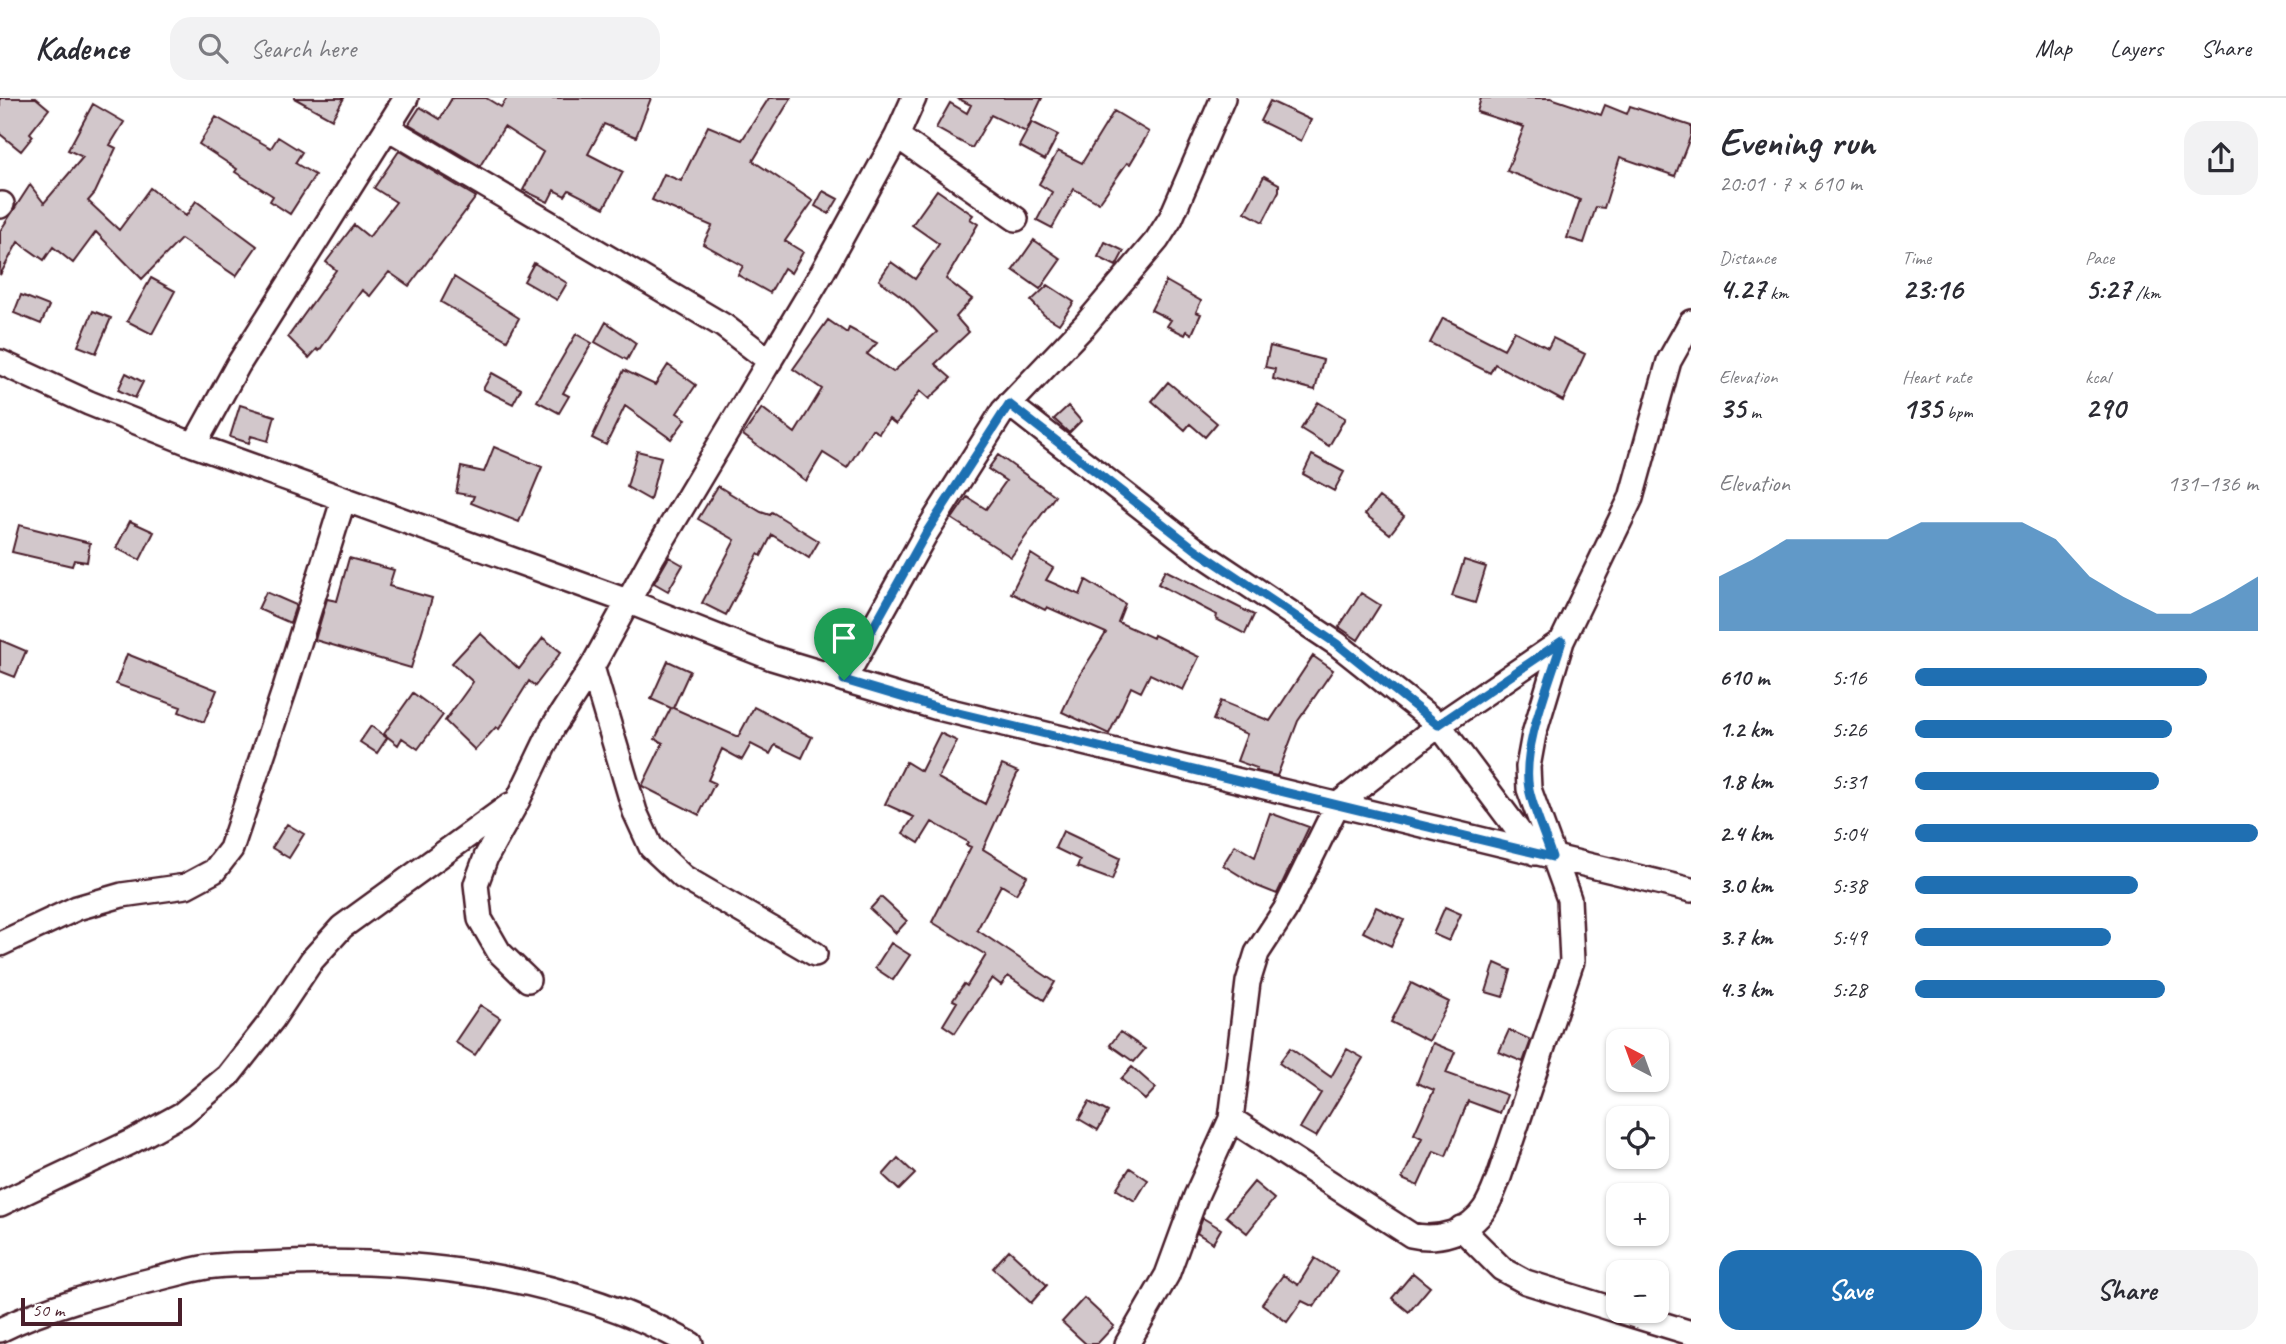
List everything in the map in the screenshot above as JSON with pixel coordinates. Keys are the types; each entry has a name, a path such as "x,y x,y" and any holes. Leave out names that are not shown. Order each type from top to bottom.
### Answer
{"street":[{"path":"194,445 252,341 406,98"},
{"path":"528,980 499,952 480,919 476,884 485,857 518,800 553,727 592,667 626,601 822,273 897,136 914,98"},
{"path":"844,680 926,533 1009,404 1085,325 1157,240 1171,218 1223,98"},
{"path":"388,128 724,326 769,361"},
{"path":"897,136 1016,219"},
{"path":"1543,855 1529,789 1528,767 1534,734 1562,641 1631,498 1669,361 1691,322"},
{"path":"0,362 89,403 194,445 626,601 772,659 938,708 1691,890"},
{"path":"1009,404 1195,549 1337,644 1438,725 1543,855 1569,899 1572,961 1499,1177 1484,1210 1461,1228 1447,1236 1429,1239 1411,1235 1231,1119"},
{"path":"0,944 77,908 122,895 186,886 214,871 231,849 343,501"},
{"path":"1127,1344 1167,1275 1196,1196 1231,1119 1248,982 1257,953 1284,910 1337,805 1438,725 1562,641"},
{"path":"592,667 635,811 651,847 682,877 815,954"},
{"path":"0,1204 131,1142 182,1114 228,1076 272,1020 312,960 342,927 518,800"},
{"path":"1461,1228 1502,1269 1525,1282 1606,1307"},
{"path":"0,1330 100,1293 207,1267 308,1261 401,1264 456,1271 587,1298 657,1325 691,1344"},
{"path":"1658,1323 1691,1333"}],"building":[{"path":"0,98 36,98 49,109 30,133 33,136 21,151 0,134"},
{"path":"294,98 344,98 332,119"},
{"path":"452,98 486,98 501,107 507,98 651,98 636,137 604,124 588,154 623,172 604,208 569,190 565,196 554,190 548,202 523,190 543,152 504,127 480,166 409,124 420,107 440,119"},
{"path":"769,98 791,98 753,161 813,201 785,241 803,252 791,273 784,268 770,293 738,275 743,266 703,244 712,226 652,200 664,174 681,181 708,126 742,140"},
{"path":"957,98 1042,98 1026,132 991,115 972,148 936,128 950,103 967,113 971,105"},
{"path":"1481,98 1551,98 1601,115 1605,105 1627,114 1630,106 1691,126 1691,135 1675,176 1620,157 1604,208 1596,207 1584,243 1567,238 1580,200 1507,171 1524,127 1477,112"},
{"path":"1270,101 1311,120 1301,141 1260,121"},
{"path":"93,104 124,122 110,145 116,148 95,193 88,201 119,230 150,188 186,216 196,201 257,246 236,276 181,239 142,279 96,232 73,263 53,247 44,260 18,242 0,275 0,231 30,185 44,203 83,157 68,150"},
{"path":"1114,111 1149,132 1130,164 1127,163 1099,203 1074,189 1052,228 1037,220 1052,192 1039,184 1058,151 1082,163"},
{"path":"216,117 271,148 278,137 302,152 295,163 315,175 290,214 270,201 273,196 235,172 237,169 199,144"},
{"path":"1032,122 1058,135 1045,160 1019,146"},
{"path":"399,151 476,197 409,286 389,272 370,296 362,290 319,351 317,349 309,358 288,337 336,270 326,262 354,225 369,237 396,202 374,188"},
{"path":"1264,176 1279,184 1279,191 1263,222 1245,212"},
{"path":"937,190 973,215 970,219 978,224 946,279 972,299 956,317 969,332 935,364 951,378 929,399 920,391 896,424 889,419 879,433 872,429 847,468 823,453 806,481 743,435 762,408 795,433 822,389 793,369 828,320 847,333 849,328 877,343 867,354 893,372 937,332 905,299 879,280 891,262 915,279 939,244 912,225"},
{"path":"823,191 838,199 829,214 815,206"},
{"path":"1034,240 1061,259 1040,289 1013,270"},
{"path":"1105,242 1124,251 1116,266 1098,257"},
{"path":"534,263 567,283 557,300 524,281"},
{"path":"454,277 519,318 507,340 441,302"},
{"path":"151,278 175,291 152,334 127,321"},
{"path":"1166,281 1201,301 1196,312 1201,314 1192,334 1187,331 1185,335 1167,326 1171,320 1151,310"},
{"path":"1048,285 1074,302 1059,324 1044,315 1031,301"},
{"path":"21,295 49,306 41,324 14,313"},
{"path":"93,311 111,318 96,353 78,346"},
{"path":"1443,318 1504,349 1514,331 1548,348 1553,338 1585,354 1563,401 1495,364 1490,373 1430,343"},
{"path":"606,322 636,343 627,360 595,342"},
{"path":"576,334 592,343 563,393 569,396 559,413 537,401"},
{"path":"1270,346 1323,360 1315,390 1273,379 1275,369 1265,367"},
{"path":"668,365 696,385 677,413 686,419 671,439 625,406 606,445 592,438 624,370 655,385"},
{"path":"126,373 143,382 135,398 118,390"},
{"path":"492,373 521,389 513,404 483,389"},
{"path":"1168,382 1217,423 1205,437 1190,424 1185,430 1152,401"},
{"path":"1318,402 1345,418 1329,446 1301,429"},
{"path":"240,405 275,416 268,441 251,436 249,443 230,437"},
{"path":"1068,406 1081,421 1069,433 1054,419"},
{"path":"494,447 542,467 519,522 471,503 474,496 456,493 461,467 484,472"},
{"path":"637,451 661,457 650,500 627,487"},
{"path":"998,455 1055,496 1011,557 952,519 967,497 986,509 1006,481 988,469"},
{"path":"1312,455 1344,472 1334,491 1303,474"},
{"path":"718,486 761,512 770,515 772,512 819,541 809,558 772,535 761,556 758,554 726,615 702,603 735,540 698,519"},
{"path":"1379,497 1404,516 1390,534 1365,514"},
{"path":"130,521 154,532 140,560 116,548"},
{"path":"19,525 90,543 87,562 74,560 72,566 12,552"},
{"path":"1031,554 1053,568 1046,580 1080,595 1086,580 1125,604 1118,622 1153,638 1154,635 1199,657 1183,690 1150,674 1141,692 1131,687 1109,734 1062,712 1079,676 1106,633 1047,607 1045,610 1011,593"},
{"path":"669,557 683,565 668,591 654,583"},
{"path":"349,558 394,570 389,586 432,598 411,668 315,640 327,599 337,601"},
{"path":"1464,560 1486,567 1475,603 1452,596"},
{"path":"1165,570 1254,615 1245,634 1216,619 1217,615 1158,584"},
{"path":"266,592 296,605 290,623 258,609"},
{"path":"1361,593 1380,605 1358,640 1339,627"},
{"path":"480,633 519,669 543,638 561,652 535,686 529,681 499,729 496,727 475,750 445,721 473,682 452,663"},
{"path":"0,640 26,651 15,677 0,671"},
{"path":"127,654 217,690 204,722 179,712 181,707 116,684"},
{"path":"1313,656 1333,670 1298,721 1277,776 1256,771 1257,768 1237,761 1247,734 1213,720 1221,701 1270,721"},
{"path":"668,661 690,671 673,708 738,737 754,707 812,737 802,758 775,745 770,754 751,744 742,760 722,749 708,780 715,783 699,815 642,786 663,743 655,739 671,708 651,699"},
{"path":"413,693 443,715 418,749 402,738 398,745 384,734"},
{"path":"371,726 387,738 377,753 360,742"},
{"path":"940,733 957,741 938,778 985,804 1002,765 1018,772 983,849 1027,876 1016,894 1001,885 977,930 1055,982 1044,1000 1008,976 1001,985 992,978 955,1033 943,1025 957,1002 953,1000 964,984 967,986 986,955 932,922 971,847 966,845 968,842 932,822 919,843 903,833 914,817 885,804 906,762 921,771"},
{"path":"1270,813 1309,827 1277,894 1257,886 1223,865 1235,845 1255,857"},
{"path":"287,824 304,834 289,858 272,848"},
{"path":"1063,831 1120,858 1112,880 1077,867 1080,860 1055,848"},
{"path":"881,897 907,921 896,933 870,909"},
{"path":"1376,907 1404,920 1391,946 1363,932"},
{"path":"1445,907 1461,914 1449,941 1433,934"},
{"path":"891,943 910,955 893,980 875,968"},
{"path":"1495,963 1511,970 1503,997 1486,992"},
{"path":"1411,983 1449,1002 1429,1041 1391,1022"},
{"path":"480,1005 500,1018 475,1055 455,1042"},
{"path":"1509,1030 1531,1040 1523,1062 1499,1052"},
{"path":"1120,1032 1145,1049 1134,1062 1110,1045"},
{"path":"1433,1043 1455,1052 1446,1073 1507,1095 1500,1113 1468,1101 1446,1156 1434,1151 1418,1186 1402,1179 1422,1138 1414,1134 1434,1090 1417,1083"},
{"path":"1290,1048 1331,1077 1347,1049 1363,1058 1316,1137 1300,1128 1321,1093 1279,1063"},
{"path":"1132,1067 1156,1088 1145,1100 1121,1079"},
{"path":"1089,1102 1108,1112 1098,1130 1079,1119"},
{"path":"898,1158 915,1174 899,1190 883,1175"},
{"path":"1130,1168 1148,1180 1135,1201 1116,1189"},
{"path":"1254,1182 1274,1199 1247,1233 1226,1216"},
{"path":"1203,1218 1221,1229 1213,1243 1197,1233"},
{"path":"1009,1250 1047,1285 1031,1303 993,1268"},
{"path":"1315,1258 1337,1272 1314,1307 1302,1301 1287,1322 1262,1304 1283,1275 1298,1285"},
{"path":"1413,1273 1430,1287 1409,1312 1392,1298"},
{"path":"1084,1298 1114,1326 1097,1344 1086,1344 1062,1322"}],"route":[{"path":"1009,404 1195,549 1337,644 1438,725 1562,641 1534,734 1528,767 1529,789 1552,857 938,708 844,680 926,533 1009,404"}]}
